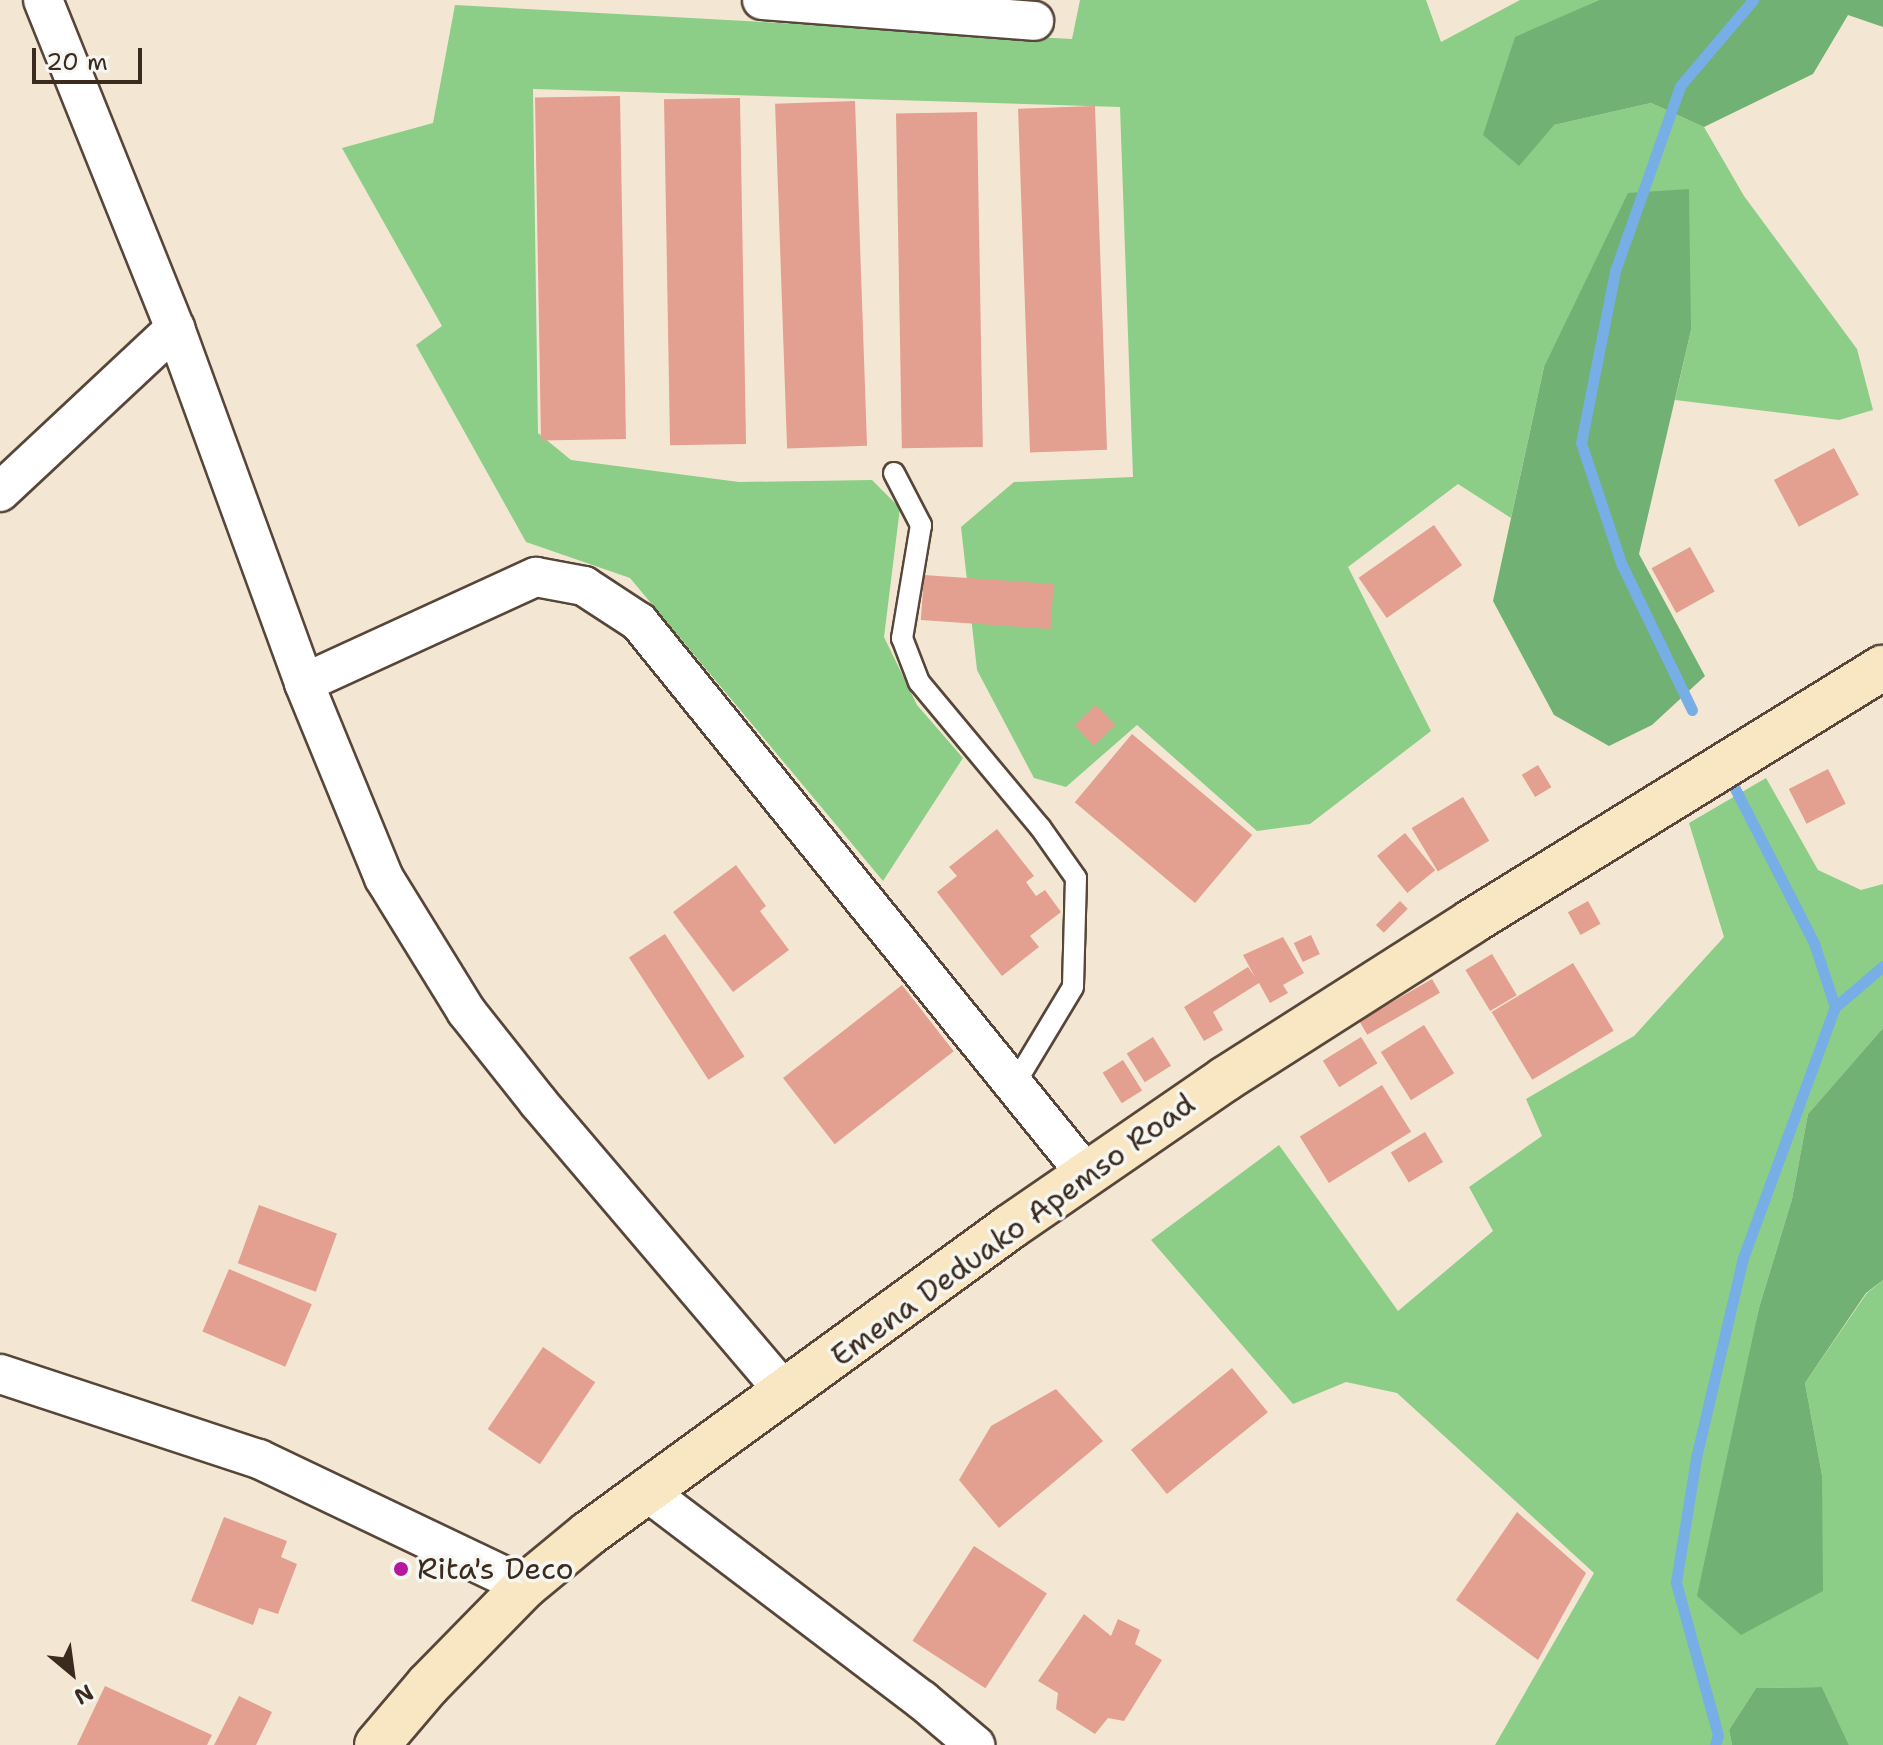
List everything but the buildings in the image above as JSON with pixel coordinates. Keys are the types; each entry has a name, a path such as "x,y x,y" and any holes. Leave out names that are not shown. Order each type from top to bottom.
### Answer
{"street":[{"path":"762,0 1034,21"},
{"path":"53,3 304,683 384,878 466,1011 538,1102 786,1393"},
{"path":"0,492 175,328"},
{"path":"304,683 536,577 584,586 639,622 1087,1175"},
{"name":"Emena Deduako Apemso Road","path":"377,1745 428,1685 525,1586 645,1490 1238,1071 1883,668"},
{"path":"0,1374 259,1459 525,1586"},
{"path":"645,1490 922,1700 975,1745"}],"lane":[{"path":"894,473 921,525 902,638 919,682 1040,827 1076,878 1073,987 1014,1085"}],"green space":[{"path":"1080,0 1426,0 1441,42 1520,0 1599,0 1515,38 1554,125 1651,103 1704,127 1744,196 1857,349 1873,410 1839,420 1675,400 1691,330 1544,367 1511,518 1458,484 1348,567 1431,731 1310,824 1257,831 1137,725 1066,787 1034,778 977,670 961,527 1014,482 1133,477 1120,107 533,89 538,433 571,460 739,482 872,480 900,508 884,637 917,705 963,758 883,881 630,578 526,542 416,345 442,326 342,148 433,123 455,5 1072,39"},
{"path":"1599,0 1883,0 1883,27 1848,15 1813,74 1704,127 1651,103 1554,125 1519,166 1483,135 1515,37"},
{"path":"1689,189 1691,330 1639,554 1705,676 1652,725 1609,746 1554,715 1493,601 1544,367 1628,193"},
{"path":"1766,778 1818,870 1861,890 1883,884 1883,1028 1808,1114 1792,1199 1759,1308 1736,1427 1822,1475 1805,1383 1867,1293 1883,1280 1883,1745 1849,1745 1822,1687 1756,1688 1729,1730 1732,1745 1495,1745 1594,1573 1397,1393 1346,1382 1293,1404 1151,1240 1279,1145 1398,1311 1493,1231 1469,1187 1542,1136 1526,1099 1634,1036 1724,937 1689,823"},
{"path":"1883,1028 1883,1280 1866,1293 1805,1383 1822,1475 1823,1591 1741,1635 1697,1596 1759,1308 1792,1199 1808,1114"},
{"path":"1822,1687 1849,1745 1732,1745 1729,1730 1756,1688"}],"waterway":[{"path":"1692,710 1621,563 1581,443 1615,271 1680,86 1753,0"},
{"path":"1715,1745 1718,1735 1676,1582 1696,1458 1743,1258 1835,1007 1814,943 1730,779"},
{"path":"1835,1007 1883,966"}],"place":[{"name":"Rita's Deco","path":"401,1569"}]}
